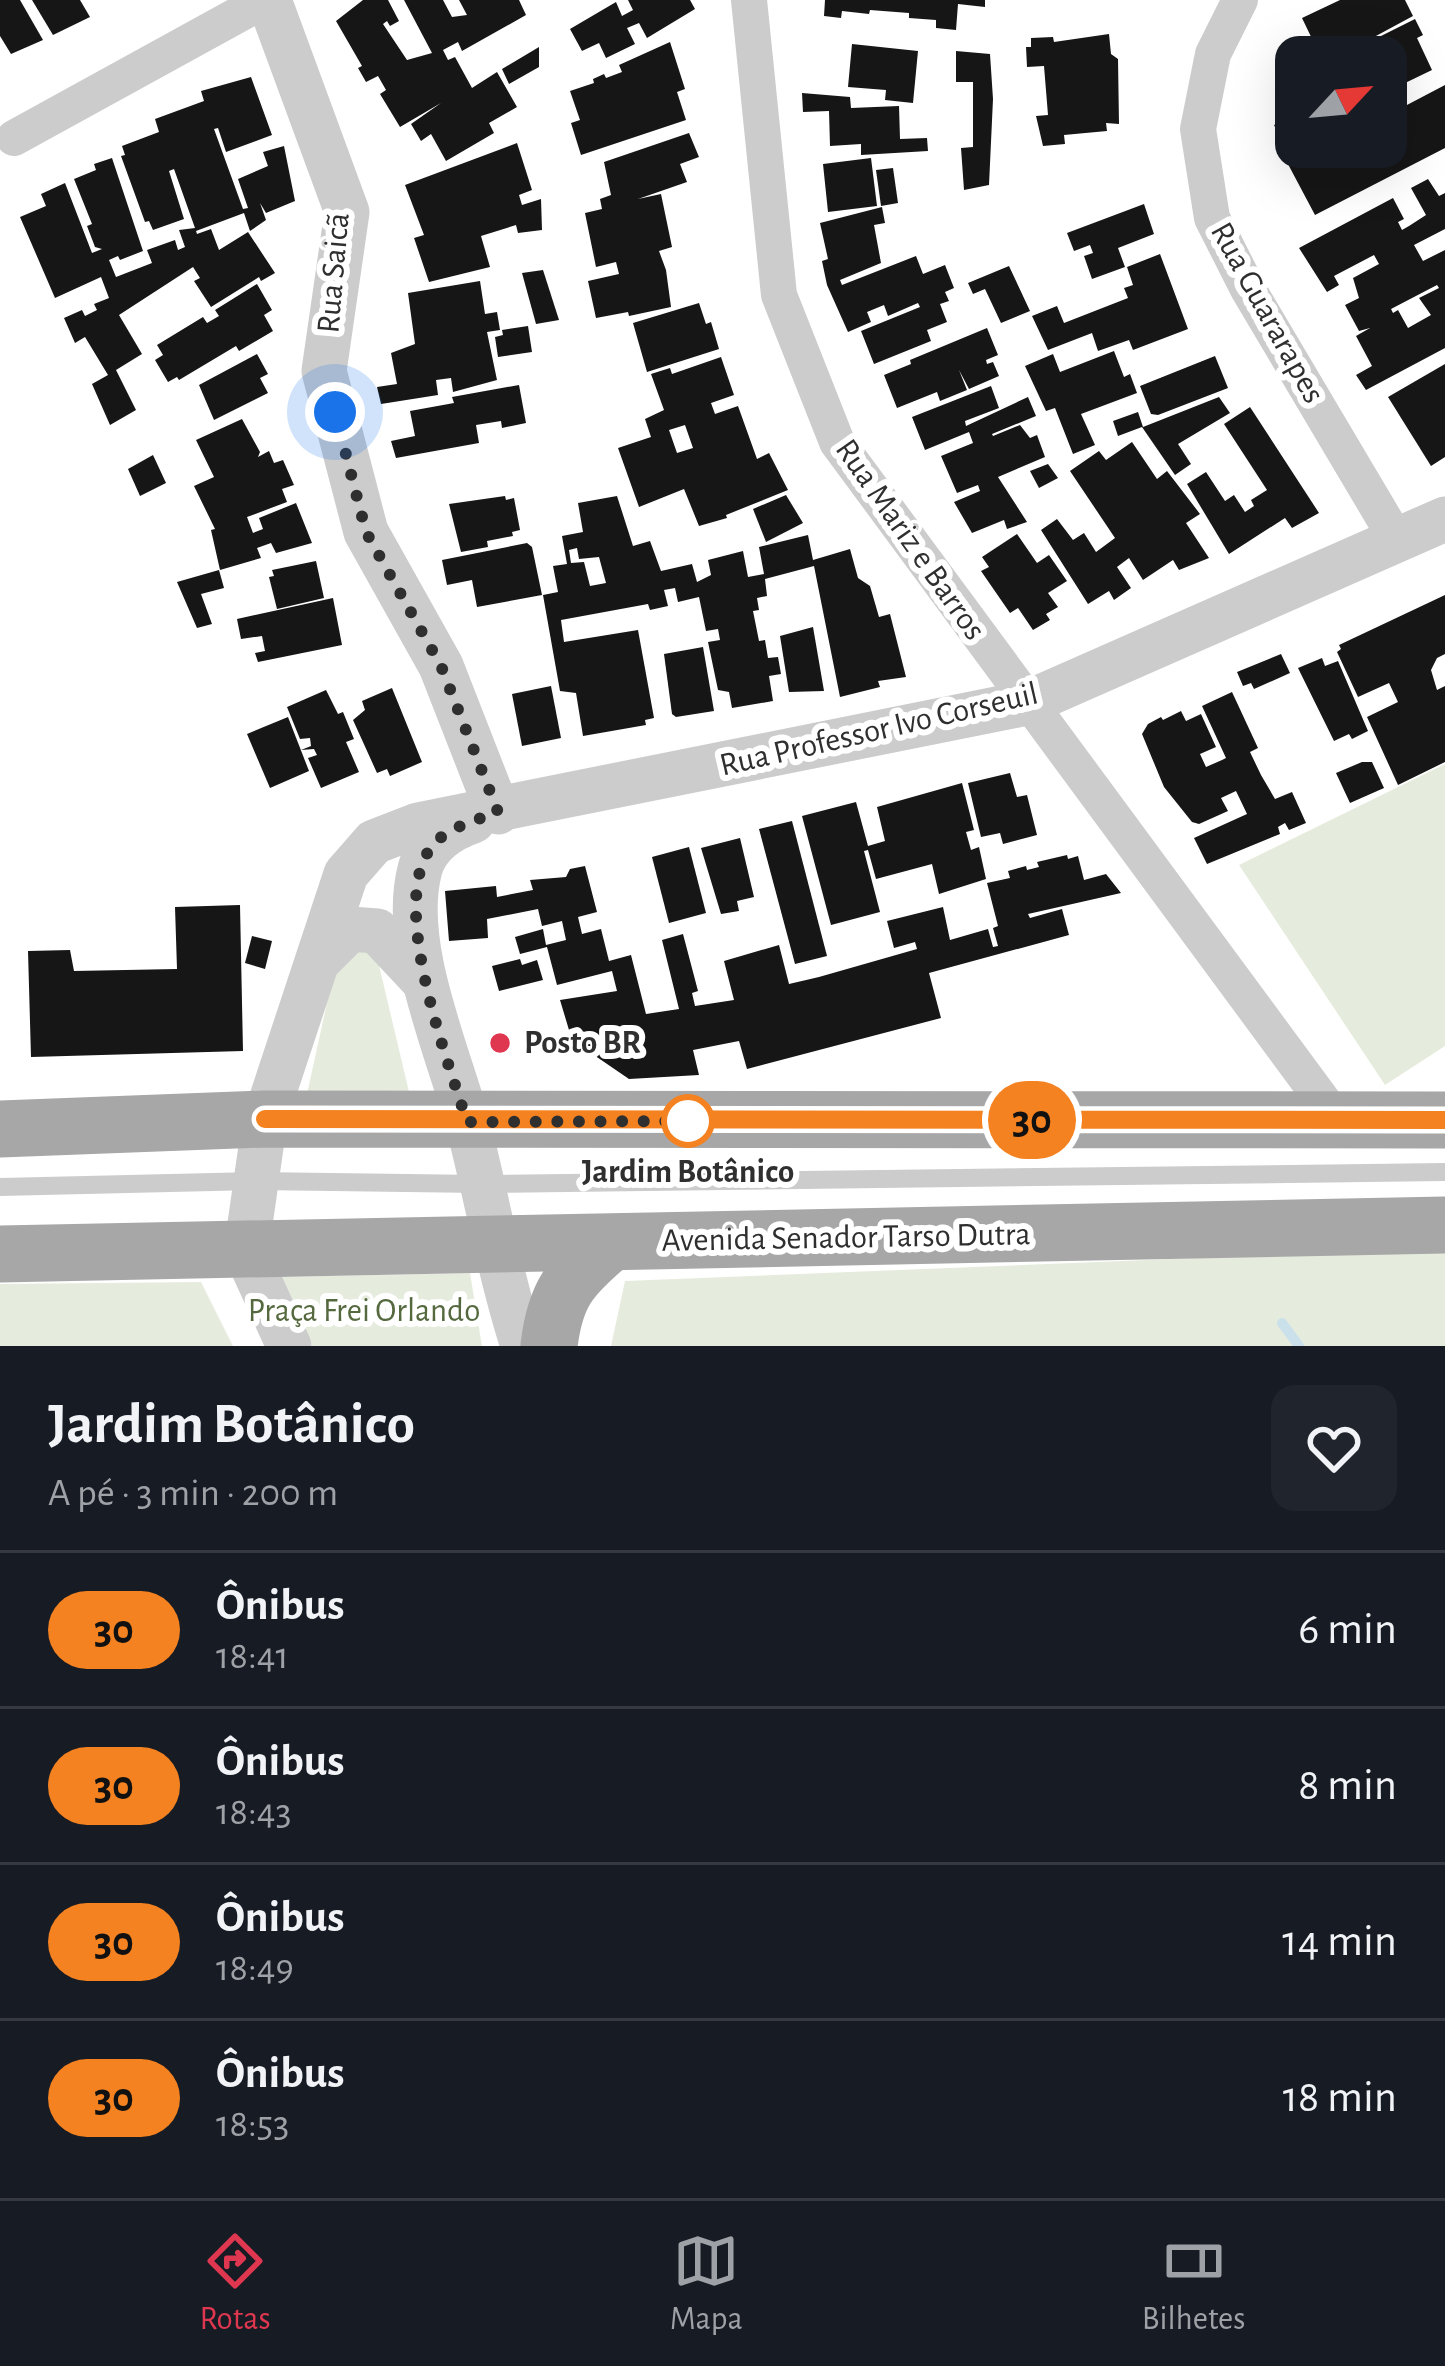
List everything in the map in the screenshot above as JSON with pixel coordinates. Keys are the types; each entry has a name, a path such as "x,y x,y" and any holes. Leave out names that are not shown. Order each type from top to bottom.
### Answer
{"main road":[{"path":"0,1129 265,1119 1445,1120"},
{"name":"Avenida Senador Tarso Dutra","path":"0,1254 1445,1225"},
{"path":"550,1346 553,1311 563,1290 609,1244"}],"street":[{"path":"14,138 267,0"},
{"name":"Rua Saicã","path":"267,0 347,212 324,371 366,532 441,666 498,812"},
{"name":"Rua Mariz e Barros","path":"749,0 779,295 837,442 1337,1120"},
{"name":"Rua Guararapes","path":"1240,0 1214,54 1198,129 1212,218 1248,289 1398,542"},
{"name":"Rua Professor Ivo Corseuil","path":"246,1252 265,1119 346,874 374,842 418,825 1027,703 1445,520"},
{"name":"Rua Professor Ivo Corseuil","path":"498,812 437,840 422,863 416,892 423,980 467,1122 502,1283 523,1346"},
{"path":"319,960 350,929 377,931 423,980"},
{"path":"246,1252 289,1346"}],"lane":[{"path":"0,1187 1445,1172"}],"green space":[{"path":"1445,764 1445,1046 1385,1085 1239,865"},
{"path":"364,939 378,961 410,1096 307,1094 335,966"},
{"path":"1445,1248 1445,1346 611,1346 625,1281"},
{"name":"Praça Frei Orlando","path":"470,1273 482,1346 312,1346 281,1277"},
{"path":"201,1282 233,1346 0,1346 0,1284"}],"building":[{"path":"0,0 20,0 43,40 11,54 0,36"},
{"path":"32,0 80,0 90,17 53,35"},
{"path":"363,0 388,0 399,21 383,24 407,60 432,53 404,0 443,0 452,17 467,15 459,0 519,0 526,15 462,51 458,42 443,50 448,60 455,57 472,88 497,72 517,107 489,123 494,133 446,161 431,134 421,141 411,124 441,103 400,127 380,94 386,90 378,76 366,82 358,68 362,66 336,21"},
{"path":"628,0 690,0 695,9 647,38 639,23 627,28 635,44 606,58 599,43 582,51 570,29 616,2 622,16 633,10"},
{"path":"825,0 985,0 985,7 958,4 956,30 936,28 936,20 909,18 909,13 870,10 869,14 842,11 841,18 824,16"},
{"path":"1340,0 1405,0 1413,16 1376,36 1311,36 1302,18"},
{"path":"1415,19 1423,35 1417,38 1432,70 1407,82 1407,36 1381,36"},
{"path":"1109,34 1111,54 1118,59 1119,124 1106,123 1107,131 1064,135 1065,144 1043,146 1036,116 1048,115 1044,66 1027,67 1026,47 1031,47 1031,38 1053,37 1054,42"},
{"path":"670,42 685,89 677,92 686,120 581,155 571,123 580,120 570,91 604,74 606,78 622,72 619,65"},
{"path":"852,44 918,51 913,103 885,100 886,90 848,87"},
{"path":"539,47 539,67 509,84 502,69"},
{"path":"956,51 990,54 993,99 989,185 964,190 961,148 973,147 973,82 956,82"},
{"path":"251,77 272,135 226,152 218,128 214,129 243,209 248,208 238,179 268,166 263,152 284,146 295,201 266,213 260,203 266,220 250,231 244,213 196,231 211,229 219,250 248,232 275,273 261,281 259,277 211,307 194,281 200,278 193,267 119,315 142,354 116,370 136,410 110,425 92,384 108,375 85,337 75,343 64,318 82,310 85,316 97,310 94,304 109,298 101,277 55,298 20,217 46,206 41,194 65,183 92,253 102,249 95,247 87,226 92,224 74,179 112,158 143,251 109,260 116,277 152,263 147,250 175,240 178,250 185,247 179,230 195,228 174,169 169,171 184,219 153,230 145,222 121,156 125,155 122,146 159,132 155,119 204,101 201,91"},
{"path":"1445,85 1445,148 1407,168 1407,105"},
{"path":"802,93 850,97 851,108 899,106 900,139 927,138 928,151 861,155 861,144 830,146 829,111 803,112"},
{"path":"689,133 699,157 680,164 687,182 638,199 661,194 672,247 659,251 671,307 596,318 588,281 619,274 616,262 596,267 585,213 602,209 600,199 611,195 604,162"},
{"path":"517,143 532,190 519,195 522,205 541,199 542,230 518,233 516,225 481,236 490,267 429,282 414,238 424,235 405,185"},
{"path":"871,158 877,206 828,212 823,164"},
{"path":"893,168 898,203 881,206 876,170"},
{"path":"1290,168 1406,168 1315,215"},
{"path":"1428,179 1439,196 1445,193 1445,229 1414,245 1423,261 1445,250 1445,348 1366,390 1356,375 1372,366 1356,336 1370,328 1359,331 1345,305 1359,298 1353,278 1379,264 1374,255 1334,276 1339,285 1327,292 1299,248 1393,198 1404,219 1398,222 1402,230 1426,215 1411,188","holes":["1439,288 1419,298 1431,315 1408,328 1398,310 1393,313 1391,309"]},
{"path":"1144,204 1154,234 1118,248 1125,267 1092,279 1084,256 1093,253 1090,245 1074,251 1067,233"},
{"path":"882,207 885,223 874,225 881,263 840,280 842,285 916,256 923,274 945,265 954,288 945,292 949,301 940,304 947,322 927,330 931,341 874,364 861,331 920,307 918,303 888,316 884,305 867,312 871,322 848,332 827,285 822,261 828,259 820,223"},
{"path":"1160,254 1188,329 1133,350 1129,340 1098,351 1092,333 1048,350 1032,316 1057,306 1064,323 1128,298 1124,288 1133,285 1127,267"},
{"path":"1009,266 1030,311 1001,323 985,289 973,294 968,283"},
{"path":"543,270 559,320 536,324 522,273"},
{"path":"480,281 485,314 497,312 500,330 487,332 497,380 453,392 451,378 436,380 438,395 381,404 377,387 397,384 391,353 415,344 408,293"},
{"path":"257,284 272,310 264,315 273,331 168,382 155,360 163,355 157,345 203,317 207,323 219,316 215,310"},
{"path":"699,303 719,349 647,372 633,323"},
{"path":"528,326 532,352 498,357 495,337 503,335 502,330"},
{"path":"987,328 998,355 986,360 987,364 993,362 999,376 969,389 959,370 967,390 940,401 937,392 897,408 884,375"},
{"path":"1114,351 1124,377 1130,374 1137,393 1081,414 1095,445 1073,454 1055,408 1046,411 1025,366 1053,354 1060,372"},
{"path":"257,354 268,374 260,378 268,393 214,420 199,385"},
{"path":"1215,356 1228,388 1151,414 1140,386"},
{"path":"721,357 734,395 711,403 715,414 738,406 757,459 769,453 788,490 699,526 684,489 639,507 618,448 651,437 645,419 664,410 651,374 670,368 672,374","holes":["685,425 693,448 677,453 669,430"]},
{"path":"1445,364 1445,457 1431,466 1388,397"},
{"path":"519,385 526,423 502,428 501,421 476,425 479,443 396,458 391,441 415,436 410,411 454,403 452,397"},
{"path":"991,386 999,408 965,421 966,426 1028,397 1036,416 992,434 1020,425 1030,438 1037,435 1045,457 998,477 1027,522 1007,529 1004,520 972,533 954,502 980,491 978,485 957,493 941,456 973,443 969,432 925,450 912,417"},
{"path":"1219,397 1230,413 1178,444 1191,464 1175,475 1142,427 1118,436 1113,421 1138,412 1143,427"},
{"path":"1250,407 1319,513 1292,528 1285,518 1229,554 1187,484 1206,472 1225,501 1234,495 1245,512 1254,506 1251,500 1267,490 1224,424"},
{"path":"242,419 260,452 258,457 269,451 274,463 283,460 294,485 282,489 287,502 247,517 253,533 263,529 259,518 296,503 312,543 276,553 271,543 257,548 261,558 220,570 211,530 215,529 194,486 214,477 196,440"},
{"path":"1132,442 1157,479 1167,471 1200,514 1186,523 1209,558 1179,570 1173,560 1143,580 1129,558 1117,567 1131,588 1114,600 1109,591 1088,604 1041,530 1057,519 1073,540 1084,533 1096,552 1115,538 1070,471 1099,451 1106,460"},
{"path":"153,455 166,483 140,496 128,469"},
{"path":"1048,464 1058,478 1039,488 1030,471"},
{"path":"786,495 803,523 766,542 753,509"},
{"path":"505,496 506,500 514,498 520,530 487,541 488,547 461,552 449,504"},
{"path":"617,496 633,546 650,541 661,571 692,564 697,582 711,575 708,560 743,551 748,577 764,574 759,547 808,535 813,560 850,549 858,578 870,586 879,617 890,614 906,677 878,681 880,687 840,697 814,566 765,579 767,596 757,598 759,610 753,611 759,641 765,640 768,658 778,657 781,674 769,676 773,701 732,708 729,692 718,690 708,642 720,640 718,629 706,631 699,597 678,602 675,588 664,590 668,606 650,610 648,604 561,620 564,642 638,630 654,718 645,720 646,725 583,736 576,693 560,691 543,595 558,592 553,566 567,564 562,536 583,532 578,503","holes":["577,548 579,559 599,557 606,583 590,586 584,562 571,563 569,550"]},
{"path":"1017,534 1037,563 1049,555 1067,581 1048,593 1058,607 1046,614 1050,620 1033,630 1018,608 1010,613 981,571 989,567 982,557"},
{"path":"527,543 532,547 542,595 477,607 472,580 447,585 442,560"},
{"path":"316,561 324,598 277,609 269,577 274,576 272,570"},
{"path":"219,570 224,588 201,594 212,624 197,628 177,582"},
{"path":"1445,595 1445,654 1431,670 1437,690 1445,686 1445,762 1398,785 1367,717 1398,702 1389,683 1358,697 1337,652 1339,645"},
{"path":"333,598 342,645 258,662 255,653 265,651 262,636 241,639 237,619"},
{"path":"813,627 824,691 789,692 780,636"},
{"path":"703,647 714,711 676,717 664,654"},
{"path":"1281,654 1290,673 1254,689 1251,683 1243,686 1237,672"},
{"path":"1322,658 1325,666 1338,661 1368,731 1352,739 1349,734 1334,741 1298,668"},
{"path":"551,686 561,738 522,746 512,694"},
{"path":"392,688 422,762 390,776 387,769 377,773 353,720 365,710 362,701"},
{"path":"326,690 338,714 343,712 354,739 346,742 359,772 321,788 308,758 317,755 314,749 301,750 311,746 310,738 300,739 287,707"},
{"path":"1232,692 1258,748 1250,752 1261,775 1275,799 1292,792 1306,823 1289,830 1285,823 1278,827 1280,834 1207,864 1194,838 1247,814 1236,791 1221,798 1228,811 1199,824 1192,822 1164,787 1142,734 1161,717 1181,711 1186,721 1201,714 1216,747 1200,754 1206,767 1222,760 1226,758 1202,706"},
{"path":"288,717 309,771 270,788 247,734"},
{"path":"1372,762 1384,788 1350,803 1336,773"},
{"path":"1010,773 1017,797 1027,795 1037,835 1003,844 1000,833 981,837 968,783"},
{"path":"962,783 974,830 966,832 971,850 979,847 986,879 939,894 932,864 876,879 868,850 864,851 880,912 831,925 802,816 856,802 868,846 885,841 877,807"},
{"path":"792,821 827,956 795,964 759,829"},
{"path":"740,838 754,897 737,901 739,911 721,914 701,848"},
{"path":"689,847 706,913 669,923 652,857"},
{"path":"1067,855 1068,859 1078,856 1084,880 1106,874 1121,893 1028,914 1030,918 1062,909 1069,935 929,973 941,1018 747,1069 739,1041 693,1050 699,1075 629,1079 572,1040 560,1000 617,991 612,971 557,985 547,947 520,954 515,937 543,929 546,945 566,940 562,921 542,926 538,909 487,919 488,938 449,941 445,891 496,886 497,897 533,890 530,880 566,877 570,869 585,866 597,912 578,917 582,934 601,929 609,961 631,955 646,1014 679,1009 662,940 683,934 698,991 692,993 695,1006 734,1000 724,961 779,945 789,984 819,977 917,949 915,942 894,948 887,921 943,907 950,940 988,929 993,947 998,946 987,883 1010,878 1008,871 1039,867 1037,862"},
{"path":"240,905 243,1051 31,1057 28,951 70,950 74,971 177,969 175,907"},
{"path":"252,936 272,941 265,969 245,963"},
{"path":"520,959 522,965 537,960 543,980 499,991 492,966"}],"waterway":[{"path":"1282,1323 1299,1346"}],"bus line":[{"name":"30","path":"265,1119 1445,1120"}],"place":[{"name":"Posto BR","path":"500,1043"},
{"name":"Jardim Botânico","path":"688,1121"}],"route":[{"path":"335,412 366,532 441,666 498,812 437,840 422,863 416,892 423,980 467,1122 696,1121 688,1121"}]}
